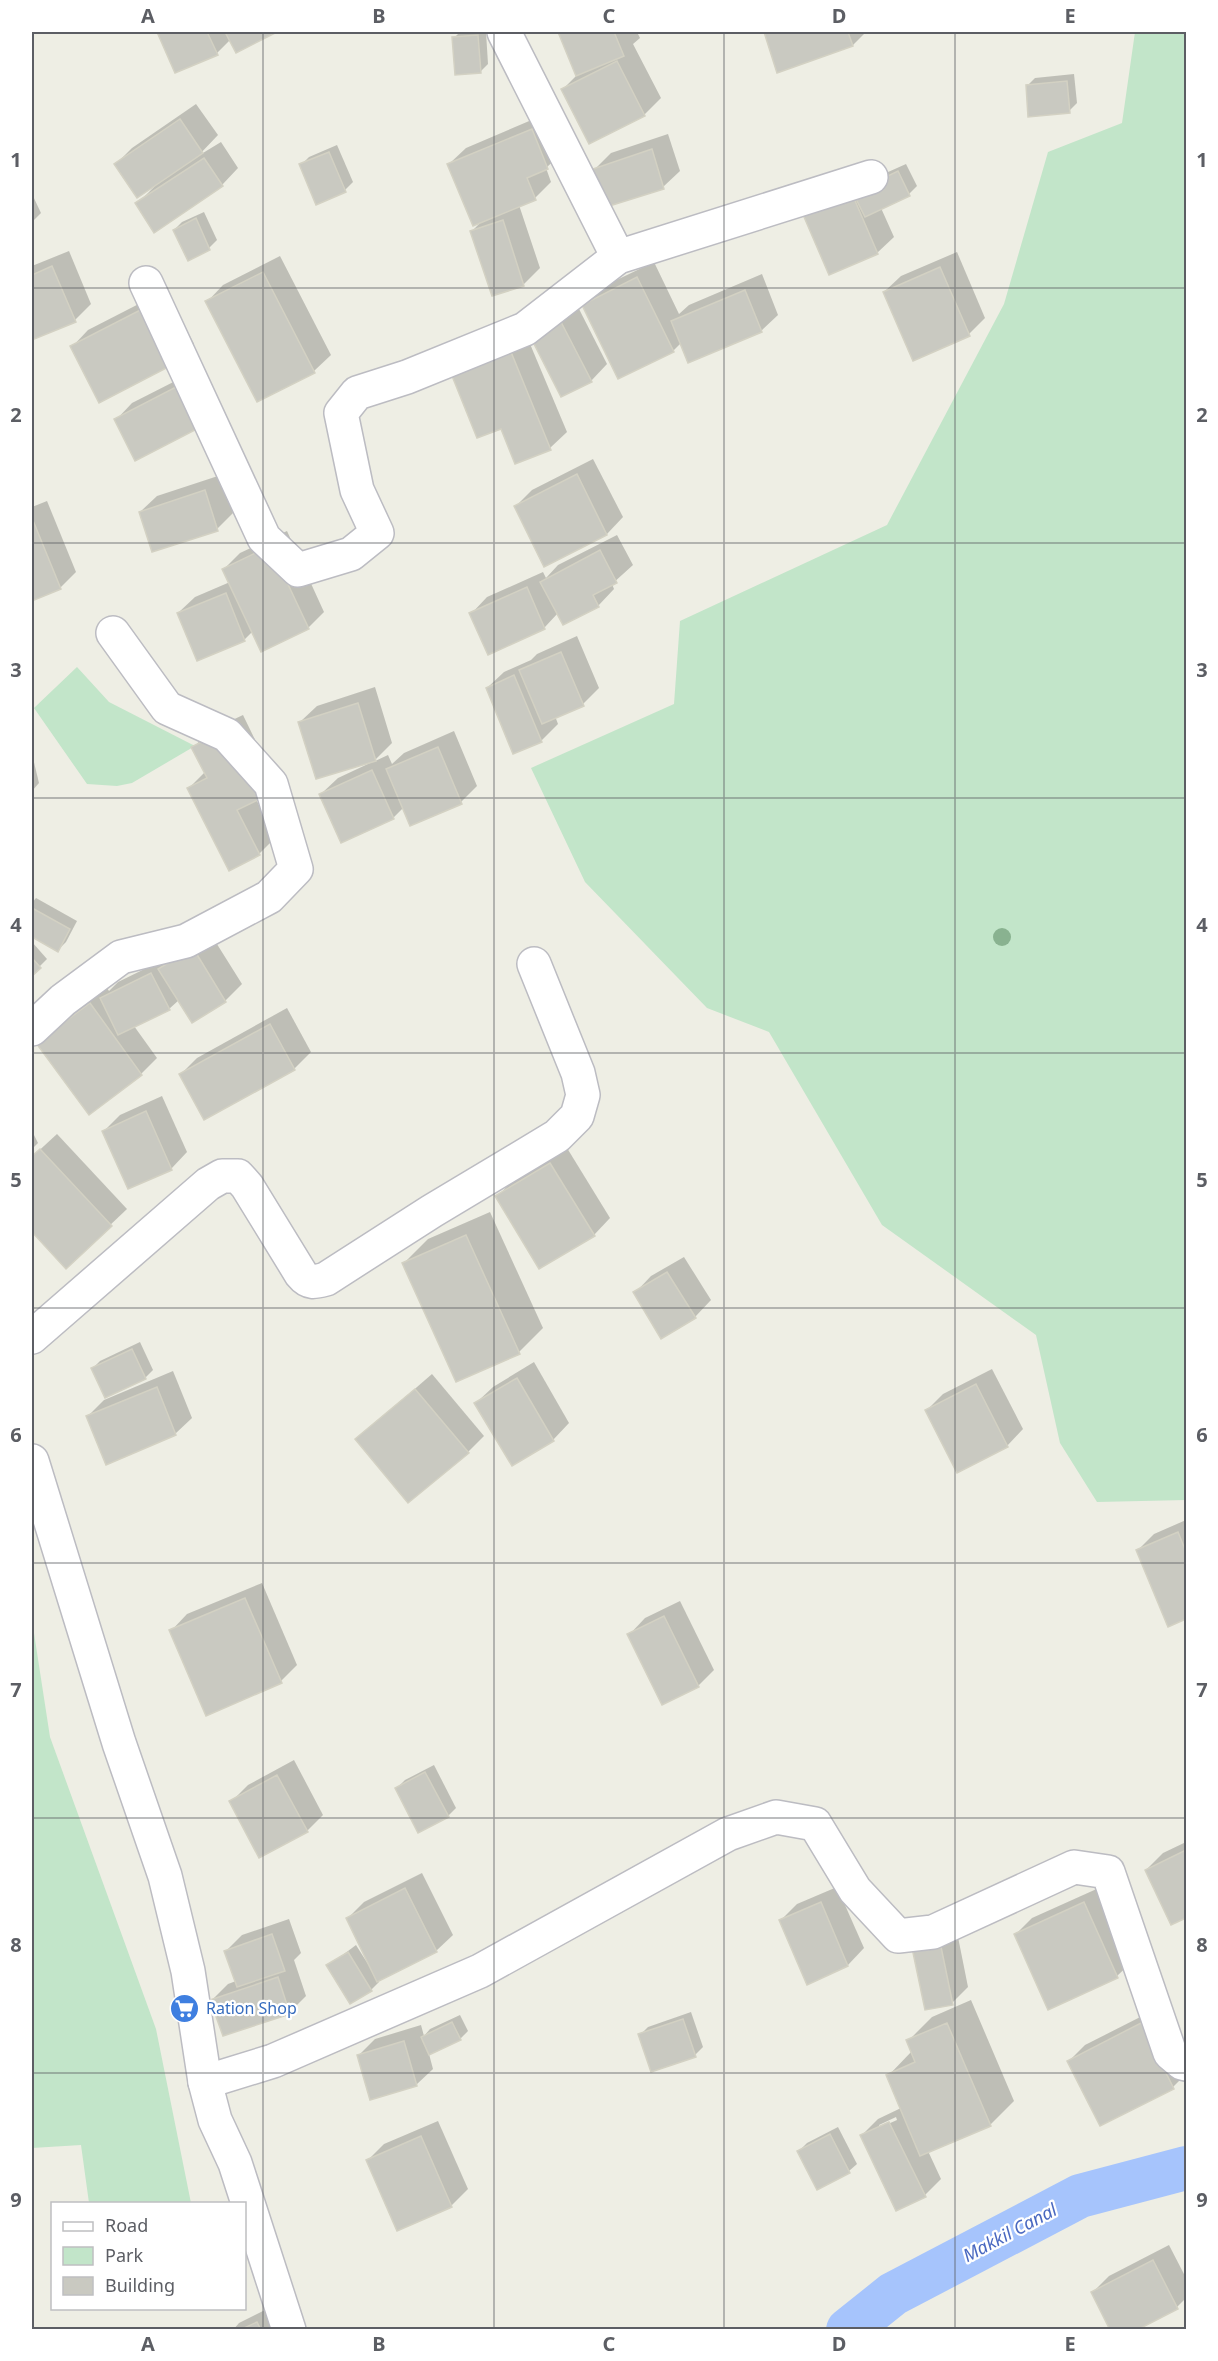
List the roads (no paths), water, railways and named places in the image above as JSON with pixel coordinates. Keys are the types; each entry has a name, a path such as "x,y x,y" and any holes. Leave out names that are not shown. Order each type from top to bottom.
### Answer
{"street":[{"path":"504,32 618,257"},
{"path":"146,283 264,538 298,570 351,554 377,533 357,490 341,413 357,393 407,377 525,329 618,257 871,177"},
{"path":"32,1029 63,1000 121,957 186,941 269,897 296,869 271,784 227,735 167,708 113,633"},
{"path":"32,1338 208,1184 222,1176 238,1176 247,1186 301,1274 306,1281 314,1282 326,1279 432,1211 557,1136 578,1116 584,1095 578,1073 534,964"},
{"path":"32,1461 119,1743 165,1876 188,1971 205,2082 215,2120 235,2163 289,2330"},
{"path":"205,2082 273,2061 480,1971 728,1834 776,1817 814,1824 855,1890 898,1936 933,1932 1074,1867 1108,1872 1170,2053 1186,2064"}],"waterway":[{"name":"Makkil Canal","path":"848,2330 893,2294 1080,2196 1186,2168"}],"place":[{"name":"Ration Shop","path":"185,2008"}]}
